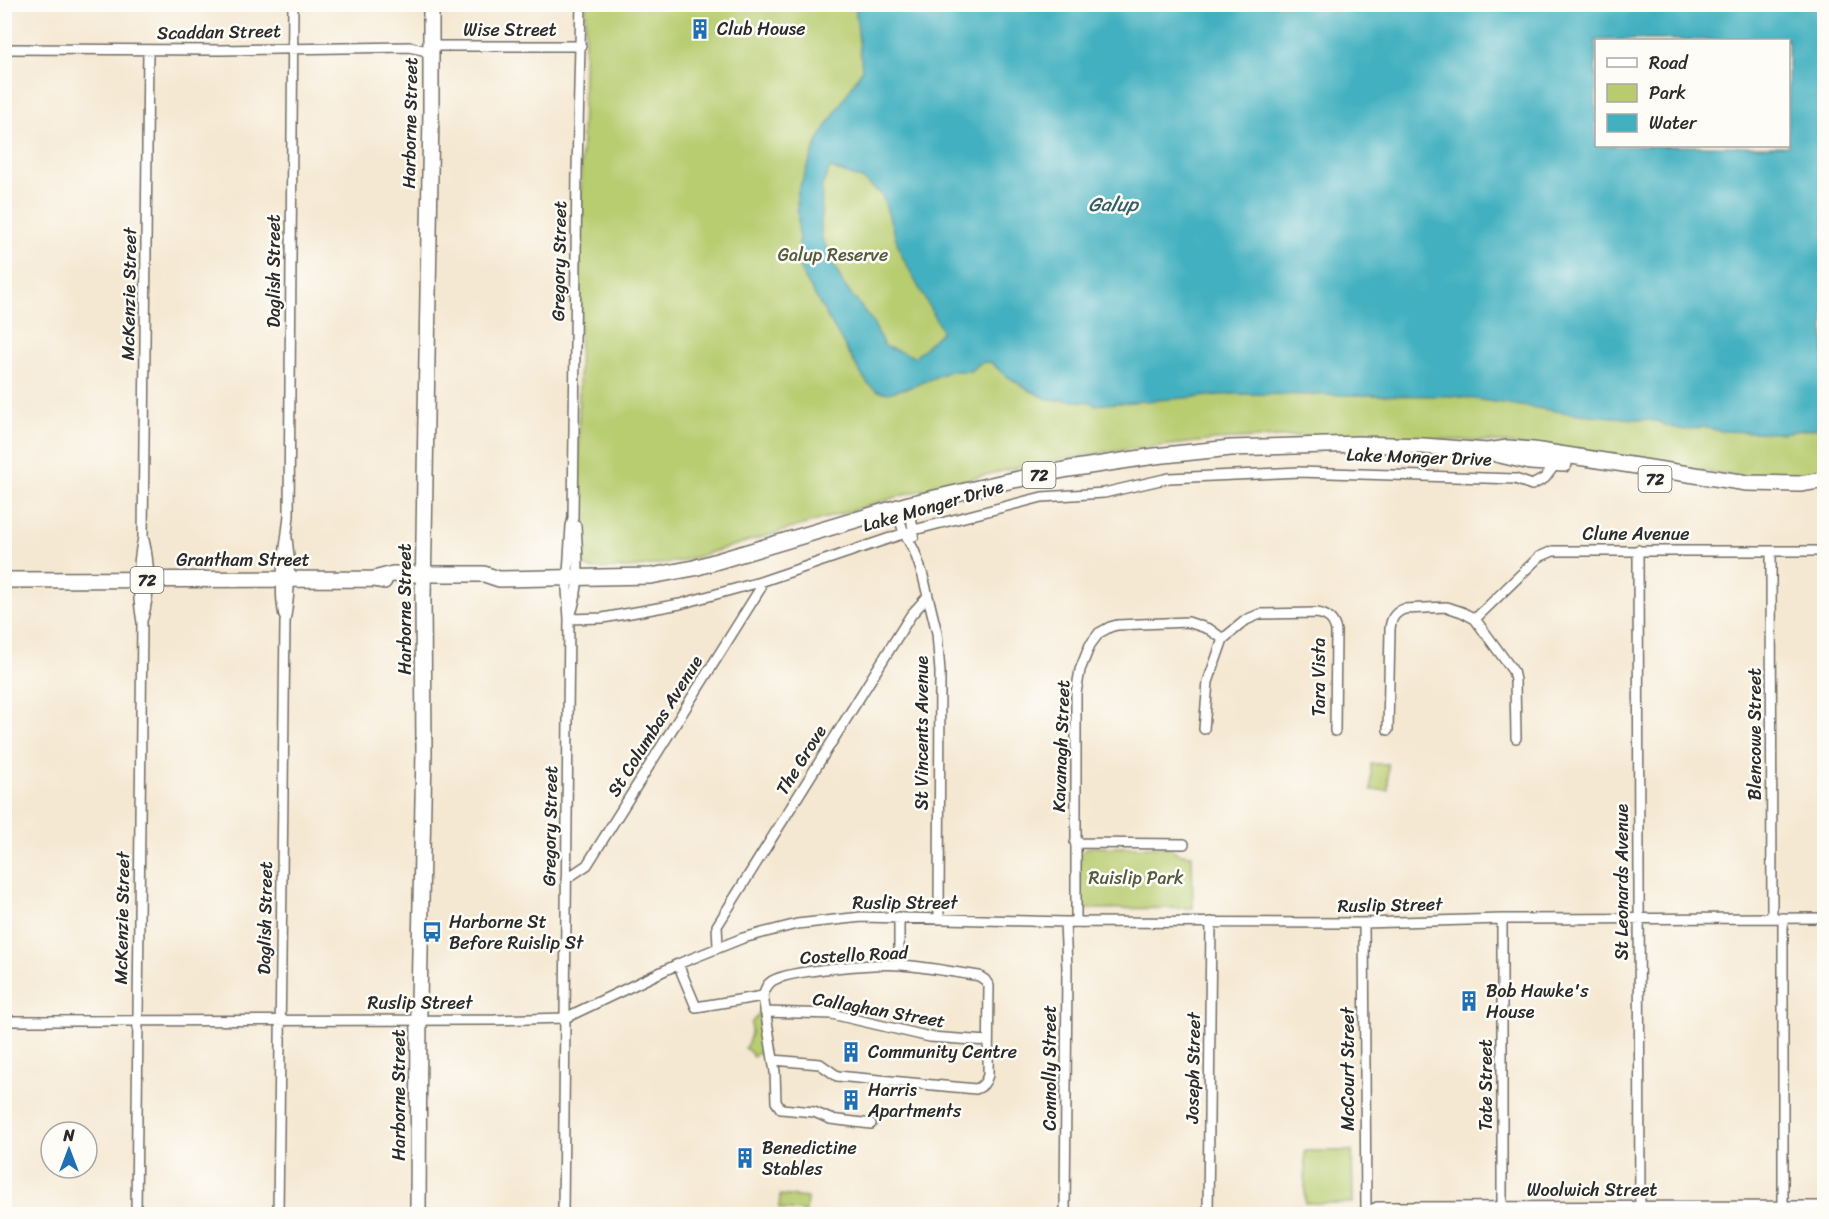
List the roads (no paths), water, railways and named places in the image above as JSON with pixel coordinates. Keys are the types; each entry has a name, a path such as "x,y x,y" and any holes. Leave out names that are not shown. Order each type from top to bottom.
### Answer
{"main road":[{"name":"Harborne Street","path":"426,1215 424,798 435,287 435,51 431,4"},
{"name":"Harborne Street","path":"435,51 440,4"},
{"name":"Lake Monger Drive","path":"602,578 651,576 694,568 903,506 1004,482 1069,469 1198,451 1358,444 1487,451 1508,448 1533,450 1559,459 1741,492 1780,494 1824,490"},
{"name":"Lake Monger Drive","path":"1559,459 1747,483 1800,484 1824,480"},
{"name":"Grantham Street","path":"4,579 374,579 393,574 428,579 484,574 499,579 602,578"},
{"name":"Harborne Street","path":"418,1215 424,1019"}],"street":[{"name":"Daglish Street","path":"278,1215 285,622 281,603 286,580 289,515 293,4"},
{"name":"Gregory Street","path":"563,1215 569,619 567,601 573,578 571,526 573,518 581,4"},
{"name":"Wise Street","path":"435,51 581,46"},
{"name":"Scaddan Street","path":"4,49 409,47 435,51"},
{"name":"McKenzie Street","path":"136,1215 142,622 139,604 143,580 139,557 143,538 148,50"},
{"name":"Lake Monger Drive","path":"569,619 603,618 669,606 760,582 909,531 1042,497 1104,493 1169,478 1299,472 1515,479 1532,485 1545,478 1559,459"},
{"name":"St Vincents Avenue","path":"903,506 914,550 924,576 937,633 939,918"},
{"name":"St Leonards Avenue","path":"1638,550 1640,1210"},
{"name":"Blencowe Street","path":"1771,550 1772,918"},
{"name":"Clune Avenue","path":"1475,619 1539,557 1552,551 1824,550"},
{"path":"4,557 4,579"},
{"name":"St Columbas Avenue","path":"566,879 587,865 760,589 760,582"},
{"name":"The Grove","path":"718,946 717,926 911,615 928,596"},
{"path":"1388,730 1392,619 1398,611 1412,607 1447,607 1475,619 1513,671 1516,738"},
{"name":"Tara Vista","path":"1223,639 1246,620 1260,614 1317,613 1328,617 1333,622 1336,631 1335,731"},
{"name":"Kavanagh Street","path":"1071,922 1075,843 1076,693 1080,670 1095,637 1104,630 1117,625 1179,621 1203,626 1223,639"},
{"path":"1204,729 1208,682 1223,639"},
{"path":"1075,843 1184,844"},
{"name":"Ruslip Street","path":"4,1021 565,1018 718,946 797,924 862,917 1071,922 1364,923 1824,918"},
{"path":"899,917 899,965"},
{"path":"1783,918 1783,1210"},
{"name":"Tate Street","path":"1502,920 1502,1211"},
{"name":"Connolly Street","path":"1065,1215 1067,980 1071,922"},
{"name":"Joseph Street","path":"1208,1215 1211,922"},
{"name":"McCourt Street","path":"1364,923 1364,1214"},
{"path":"678,964 696,1007 763,996 773,1060 776,1102 781,1109 813,1112 830,1119 872,1124"},
{"name":"Costello Road","path":"763,996 769,984 774,980 832,968 899,965 979,976 986,980 989,986 988,1041"},
{"name":"Callaghan Street","path":"765,1012 832,1014 930,1037 988,1041"},
{"path":"773,1060 820,1064 837,1076 976,1089 984,1084 988,1075 988,1041"},
{"name":"Woolwich Street","path":"1364,1214 1377,1207 1502,1211 1783,1210 1824,1206"}],"water":[{"name":"Galup","path":"855,5 1824,5 1824,427 1781,433 1720,431 1703,427 1685,430 1657,421 1569,413 1454,396 1235,394 1094,405 1092,402 1048,399 1027,389 1002,373 992,363 987,362 981,363 970,371 950,371 914,386 888,393 878,391 868,384 861,374 800,270 797,194 818,140 862,70","holes":["830,168 862,179 882,195 901,254 942,331 915,357 884,346 873,322 843,284 821,236 822,186"]}],"place":[{"name":"Club House","path":"700,29"},
{"name":"Harborne St Before Ruislip St","path":"432,932"},
{"name":"Bob Hawke's House","path":"1469,1001"},
{"name":"Community Centre","path":"851,1052"},
{"name":"Harris Apartments","path":"851,1100"},
{"name":"Benedictine Stables","path":"745,1158"}],"park label":[{"name":"Galup Reserve","path":"833,255"},
{"name":"Ruislip Park","path":"1136,878"}]}
